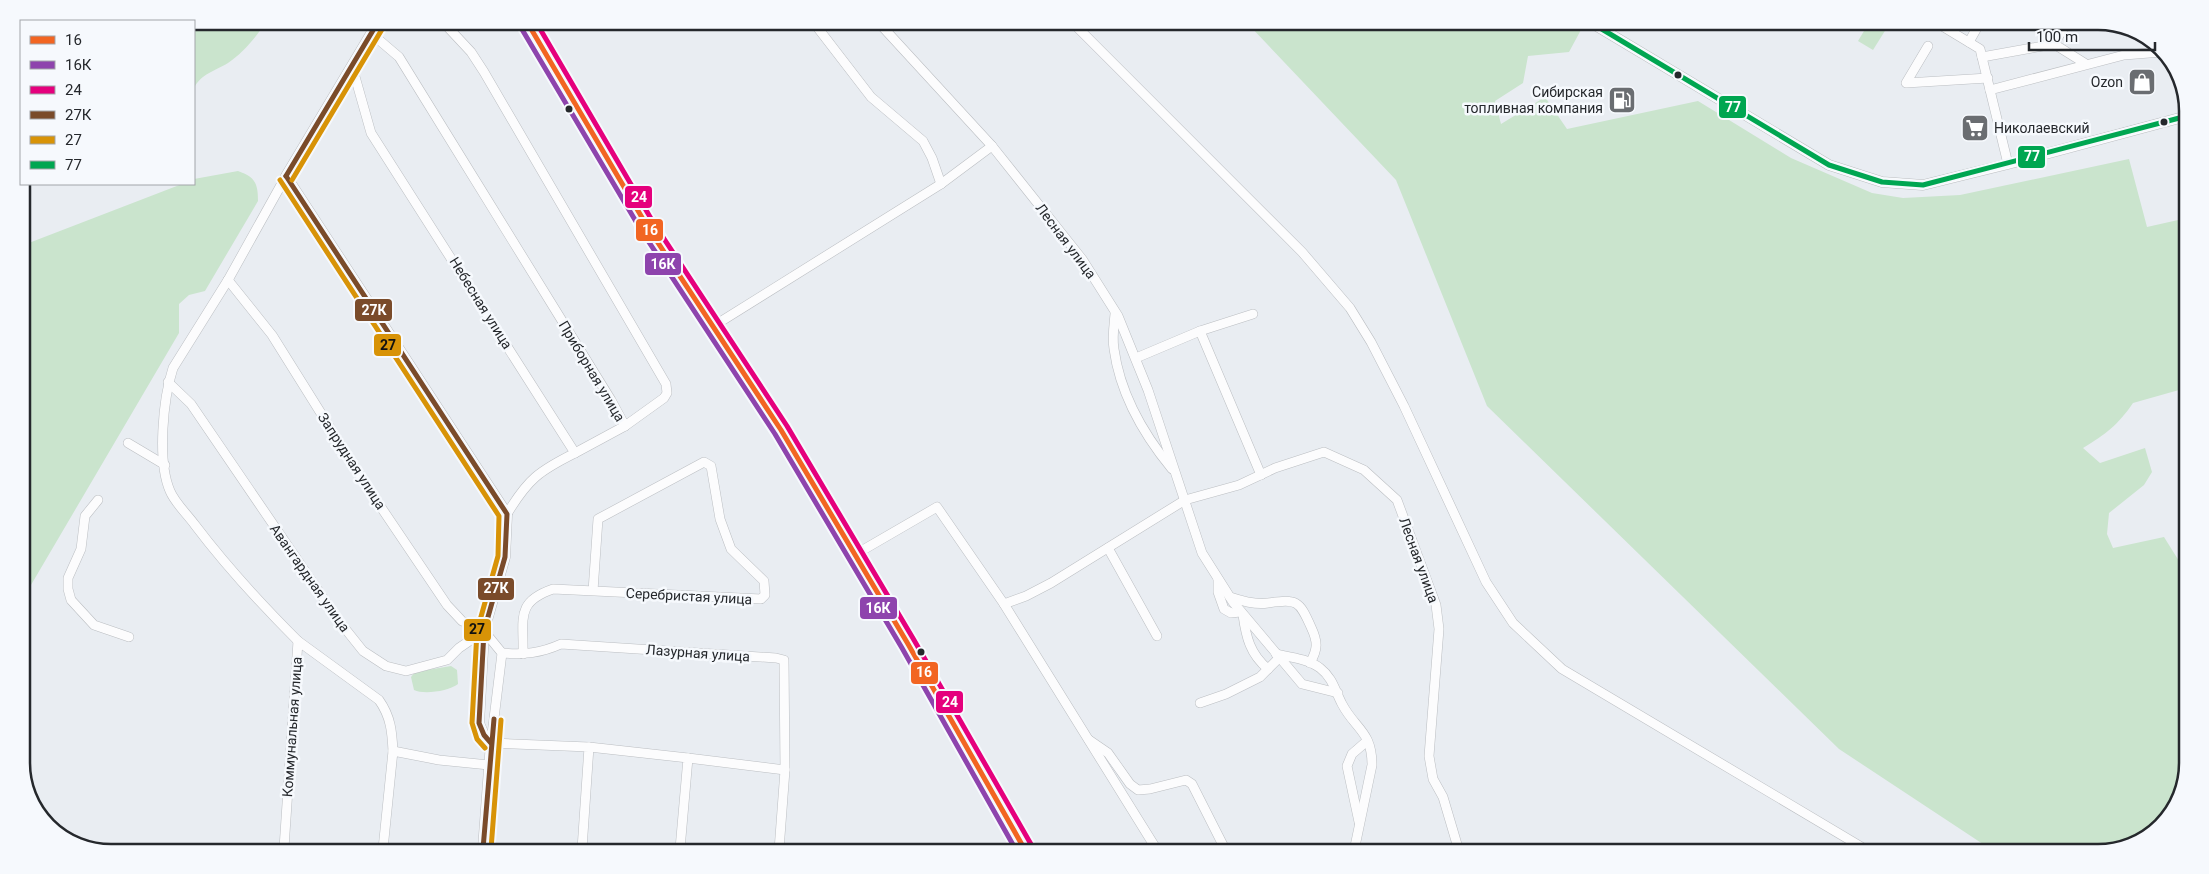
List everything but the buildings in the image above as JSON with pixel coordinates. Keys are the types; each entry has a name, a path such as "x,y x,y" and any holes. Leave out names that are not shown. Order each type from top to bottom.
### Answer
{"street":[{"path":"298,641 260,604 215,551 170,491 165,465 163,418 168,382 173,368 228,280 286,176 374,30"},
{"name":"Приборная улица","path":"372,34 399,57 611,400 624,426 664,398 667,393 666,384 484,72 471,52 450,30"},
{"path":"531,30 558,79 642,217 712,327 782,430 856,554 1022,844"},
{"path":"819,30 871,97 923,140 932,158 941,184"},
{"name":"Лесная улица","path":"885,30 992,146 1082,259 1115,312 1136,358 1202,553 1230,597 1302,684 1338,693"},
{"path":"1080,30 1302,252 1350,308 1371,342 1404,406 1486,582 1513,623 1562,669 1857,844"},
{"path":"1603,30 1829,165 1882,182 1923,185 2179,118"},
{"path":"1949,30 1980,49 2008,164"},
{"path":"1969,42 1976,30"},
{"path":"2054,44 2063,30"},
{"path":"1982,57 2054,44 2086,64"},
{"path":"1928,46 1906,83 1988,78"},
{"path":"1990,90 2124,55 2153,53"},
{"name":"Небесная улица","path":"352,66 371,133 575,453"},
{"path":"712,327 941,184 992,146"},
{"path":"286,176 507,514"},
{"name":"Запрудная улица","path":"228,280 272,336 364,482 447,605 462,621 484,631"},
{"path":"1115,312 1114,347 1124,388 1155,448 1176,475"},
{"path":"1136,358 1200,331 1253,314"},
{"path":"1200,331 1260,475"},
{"name":"Авангардная улица","path":"168,382 190,404 339,621 363,651 386,666 406,671 447,660 459,648 484,631"},
{"path":"624,426 542,470 522,488 507,514 505,557 484,631 479,722 484,735 491,743 589,747 785,770"},
{"path":"128,443 165,465"},
{"name":"Лесная улица","path":"1185,500 1239,485 1260,475 1324,452 1364,470 1397,500 1436,605 1439,629 1429,756 1433,779 1443,797 1457,844"},
{"name":"Серебристая улица","path":"523,654 524,612 527,602 538,594 554,589 761,600 765,595 764,581 731,548 720,518 711,466 704,462 598,519 593,591"},
{"path":"98,500 85,516 81,549 68,578 68,589 71,600 94,626 129,637"},
{"path":"1004,604 1034,592 1185,500"},
{"path":"856,554 937,507 1004,604 1153,844"},
{"path":"1108,548 1157,636"},
{"path":"1218,579 1218,592 1224,609 1231,613 1242,613 1250,649 1257,660 1268,669"},
{"path":"1230,597 1251,603 1268,603 1281,599 1293,601 1304,610 1317,640 1317,650 1310,663"},
{"path":"483,844 491,743 502,653 484,631"},
{"name":"Коммунальная улица","path":"298,641 379,700 386,710 392,728 393,751 384,844"},
{"name":"Коммунальная улица","path":"284,844 298,641"},
{"name":"Лазурная улица","path":"502,653 523,654 545,651 561,644 784,660 785,770 779,844"},
{"path":"1200,703 1226,694 1260,677 1277,656 1310,663 1319,667 1329,676 1346,711 1364,731 1372,753 1372,766 1355,844"},
{"path":"1085,737 1108,753 1130,784 1138,790 1186,780 1192,784 1222,844"},
{"path":"1359,825 1347,766 1352,754 1367,741"},
{"path":"582,844 589,747"},
{"path":"393,751 438,760 489,765"},
{"path":"680,844 688,758"}],"green space":[{"path":"195,30 260,30 239,54 228,63 204,76 195,86"},
{"path":"1254,30 1581,30 1569,52 1528,56 1523,83 1495,101 1501,124 1545,97 1567,129 1698,101 1791,158 1872,193 1903,198 1960,195 2129,159 2147,227 2179,220 2179,390 2133,403 2111,428 2083,448 2100,463 2145,448 2152,472 2144,485 2109,513 2107,534 2113,548 2164,537 2179,561 2179,763 2175,789 2162,812 2143,830 2129,838 2108,843 1983,844 1839,749 1487,406 1396,180"},
{"path":"1865,30 1886,30 1873,50 1858,41"},
{"path":"238,171 252,178 256,185 258,201 205,291 189,295 179,304 179,333 30,587 30,243 179,185 195,185 195,179"},
{"path":"451,666 457,670 458,684 449,689 436,692 414,690 411,677 415,672"}],"transit line":[{"name":"27К","path":"286,176 373,30"},
{"name":"27","path":"292,180 382,30"},
{"name":"16К","path":"522,30 641,230 775,434 902,648 1013,844"},
{"name":"16","path":"532,30 647,226 781,430 908,644 1022,844"},
{"name":"24","path":"541,30 653,222 787,426 914,640 1031,844"},
{"name":"77","path":"1603,30 1829,165 1882,182 1923,185 2179,118"},
{"name":"27К","path":"286,176 507,514 505,557 484,631 479,723 484,735 491,743"},
{"name":"27","path":"280,180 499,516 498,556 477,631 472,723 477,739 485,748"},
{"name":"27К","path":"483,844 494,719"},
{"name":"27","path":"491,844 501,720"}],"place":[{"name":"Ozon","path":"2142,82"},
{"name":"Сибирская топливная компания","path":"1622,100"},
{"name":"Николаевский","path":"1975,128"}]}
